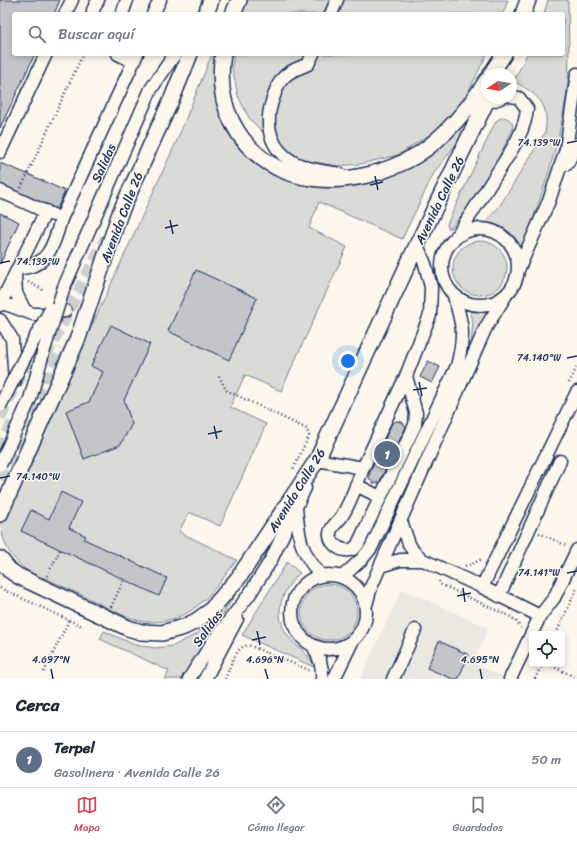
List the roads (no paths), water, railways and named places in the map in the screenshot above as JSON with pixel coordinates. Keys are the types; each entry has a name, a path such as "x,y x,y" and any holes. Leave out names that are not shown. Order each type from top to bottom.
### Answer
{"main road":[{"path":"234,12 239,0"},
{"path":"524,12 528,0"},
{"name":"Avenida Calle 26","path":"0,514 78,338 120,213 173,96 189,56"},
{"path":"223,56 220,68 221,89 228,112 238,133 252,150 268,164 284,172 301,177 318,179 358,177 380,171 417,154 438,138 457,120 481,90"},
{"path":"495,68 504,56"},
{"path":"500,68 504,56"},
{"name":"Avenida Calle 26","path":"0,559 9,570 18,576 128,628 151,633 162,633 196,621 210,611 239,577 317,460 417,245 489,104"}],"street":[{"path":"66,12 72,0"},
{"path":"93,12 98,0"},
{"path":"123,12 128,0"},
{"path":"154,12 160,0"},
{"path":"332,12 337,0"},
{"path":"204,12 210,4"},
{"path":"0,152 45,56"},
{"name":"Salidas","path":"0,465 30,399 64,287 152,88 174,56"},
{"path":"312,56 308,64 284,76 278,85 268,115 272,138 278,149 287,158 300,165 358,177"},
{"path":"18,274 43,260 55,239 61,218 136,58"},
{"path":"549,201 566,149 577,74"},
{"path":"506,295 497,301 486,305 475,305 464,302 454,296 446,286 442,273 442,260 447,248 478,204 508,155 524,125 527,109 517,98"},
{"path":"334,679 352,642 364,625 366,605 371,587 486,327 514,284 517,271 577,144"},
{"path":"0,191 61,218"},
{"path":"46,211 18,274 0,303 33,314 65,311"},
{"path":"455,238 466,232 479,229 492,231 503,237 512,247 517,258 517,271"},
{"path":"406,376 416,413 414,425 358,544 351,550 342,550 333,544 330,536 331,528 342,515 356,485 406,376 430,315 431,287 425,264 417,245"},
{"path":"18,274 16,293 25,311"},
{"name":"Salidas","path":"0,406 33,342 64,287"},
{"path":"342,577 362,559 371,548 457,366 463,338 462,326 454,296"},
{"path":"0,320 12,339 16,384"},
{"path":"482,587 574,392"},
{"path":"205,679 249,595 271,560 317,460 363,468"},
{"path":"499,596 560,461"},
{"path":"356,485 380,497"},
{"name":"Avenida Calle 26","path":"296,507 298,529 302,548 310,562 322,576"},
{"path":"401,521 409,544 413,550 426,562 482,587 540,616"},
{"path":"510,679 540,616 554,598 577,550"},
{"path":"380,566 400,560 426,562"},
{"path":"352,642 343,647 323,649 314,646 304,639 297,630 293,619 292,608 296,597 302,587 311,580 322,576 332,575 342,577 353,583 361,593 366,605"},
{"name":"Salidas","path":"189,679 212,643 249,595"},
{"path":"392,679 415,630"},
{"path":"314,646 320,659 322,679"}],"tunnel":[{"path":"45,357 106,238"},
{"path":"0,418 16,384 46,339"},
{"path":"0,480 37,402 57,347"},
{"path":"0,450 13,422"}],"place":[{"name":"Terpel","path":"387,454"}]}
